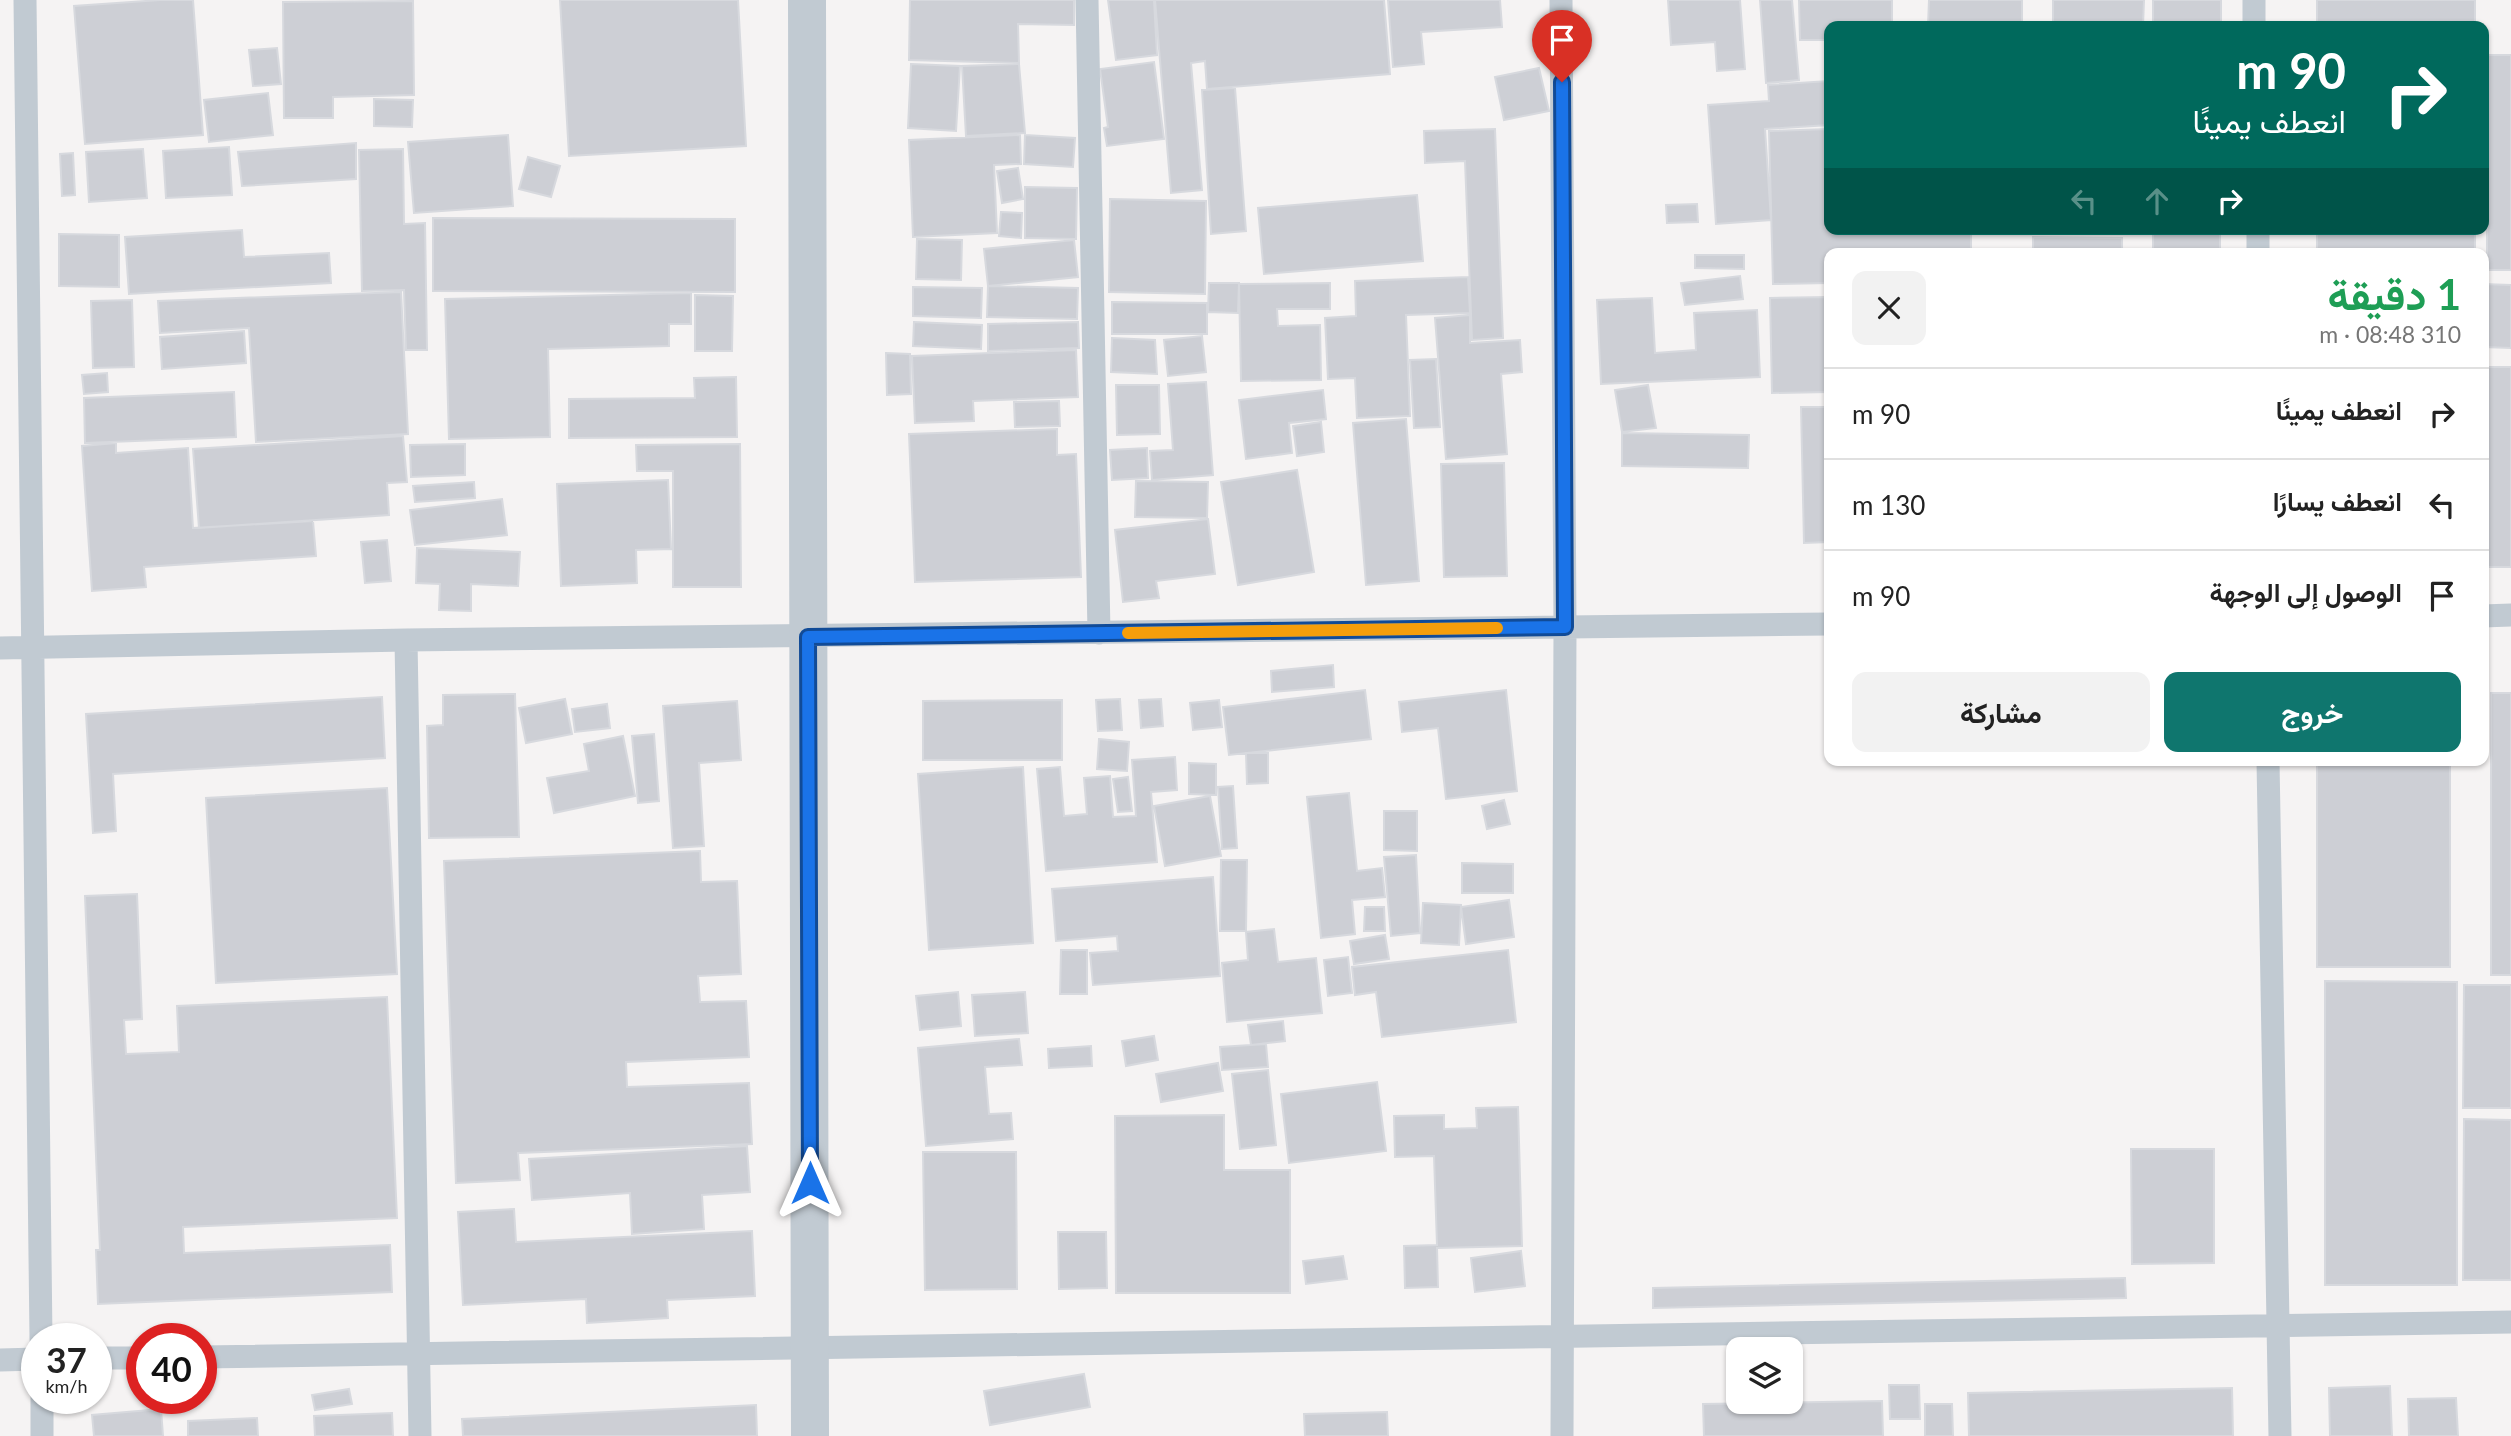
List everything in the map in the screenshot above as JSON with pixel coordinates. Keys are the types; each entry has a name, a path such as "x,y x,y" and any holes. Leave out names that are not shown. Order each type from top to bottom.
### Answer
{"street":[{"path":"807,0 810,1436"}],"lane":[{"path":"25,0 41,1323"},
{"path":"1087,0 1099,633"},
{"path":"1561,0 1565,627 1562,1436"},
{"path":"2254,0 2254,21"},
{"path":"2489,616 2511,615"},
{"path":"0,648 406,640 1824,624"},
{"path":"406,640 420,1436"},
{"path":"2267,766 2280,1436"},
{"path":"217,1357 2511,1322"},
{"path":"0,1360 21,1359"},
{"path":"42,1414 42,1436"}],"building":[{"path":"193,0 203,135 85,144 74,6"},
{"path":"560,0 738,0 746,146 569,156"},
{"path":"910,0 1074,0 1074,25 1018,24 1019,63 909,60"},
{"path":"1108,0 1154,0 1157,55 1116,60"},
{"path":"1155,0 1384,0 1390,74 1207,89 1205,61 1191,63 1202,190 1171,193"},
{"path":"1388,0 1500,0 1502,27 1421,32 1424,64 1393,67"},
{"path":"1668,0 1740,0 1745,69 1717,71 1715,42 1671,45"},
{"path":"1760,0 1792,0 1799,80 1766,83"},
{"path":"1799,0 1892,0 1892,21 1824,21 1824,40 1800,40"},
{"path":"1929,0 2022,0 2022,21 1928,21"},
{"path":"2053,0 2144,0 2143,21 2053,21"},
{"path":"2153,0 2221,0 2221,21 2153,21"},
{"path":"2317,0 2475,0 2475,21 2317,21"},
{"path":"413,1 414,95 333,97 333,118 284,118 283,2"},
{"path":"277,48 281,84 253,86 249,50"},
{"path":"2489,55 2511,55 2511,270 2489,270"},
{"path":"1154,62 1164,139 1107,146 1104,128 1108,127 1100,69"},
{"path":"911,64 960,66 956,131 908,128"},
{"path":"1019,64 1025,133 966,136 962,66"},
{"path":"1539,68 1549,111 1504,120 1495,77"},
{"path":"1824,81 1824,125 1765,129 1771,220 1716,224 1708,105 1769,101 1768,85"},
{"path":"1235,88 1246,231 1211,234 1202,90"},
{"path":"268,93 273,135 209,142 204,100"},
{"path":"374,99 413,100 412,127 374,126"},
{"path":"1495,129 1503,338 1472,340 1465,161 1425,163 1424,131"},
{"path":"1824,129 1824,235 1971,235 1971,248 1824,248 1824,283 1773,284 1769,131"},
{"path":"508,135 513,206 414,213 408,142"},
{"path":"1020,135 1021,164 994,165 997,233 913,237 909,140"},
{"path":"1025,135 1075,138 1073,167 1024,164"},
{"path":"356,143 356,179 242,186 238,152"},
{"path":"229,147 232,195 166,198 163,151"},
{"path":"143,149 147,198 89,202 86,152"},
{"path":"403,149 404,224 425,223 427,350 406,350 404,290 362,291 359,150"},
{"path":"73,153 75,195 62,196 60,154"},
{"path":"528,157 560,166 551,197 519,189"},
{"path":"1018,168 1023,199 1002,203 997,171"},
{"path":"1025,187 1077,188 1076,239 1025,238"},
{"path":"1417,195 1423,261 1264,274 1258,208"},
{"path":"1110,199 1206,201 1205,294 1109,292"},
{"path":"1697,204 1698,222 1667,223 1666,205"},
{"path":"1001,212 1022,213 1021,238 999,236"},
{"path":"433,218 735,219 735,292 433,291"},
{"path":"242,230 244,257 329,253 331,283 129,294 125,237"},
{"path":"59,234 119,235 119,287 59,286"},
{"path":"2153,235 2220,235 2220,248 2153,248"},
{"path":"2317,235 2475,235 2475,248 2317,248"},
{"path":"2033,237 2122,238 2122,248 2033,248"},
{"path":"917,239 962,240 961,280 916,279"},
{"path":"1074,240 1078,277 988,286 984,249"},
{"path":"1695,255 1744,255 1744,269 1695,268"},
{"path":"1740,276 1743,299 1685,305 1681,283"},
{"path":"1468,277 1470,313 1406,315 1410,416 1357,418 1355,378 1328,379 1325,318 1356,316 1355,281"},
{"path":"1209,283 1239,283 1238,313 1208,312"},
{"path":"1330,283 1330,309 1277,309 1278,326 1320,325 1321,380 1241,381 1239,284"},
{"path":"2489,284 2511,285 2511,348 2489,347"},
{"path":"988,286 1078,288 1077,319 987,317"},
{"path":"913,287 982,288 981,318 913,316"},
{"path":"401,292 408,434 256,442 249,328 160,333 158,301"},
{"path":"691,293 691,324 669,324 669,346 548,349 550,437 449,439 445,299"},
{"path":"695,295 733,296 732,351 695,351"},
{"path":"1824,297 1824,392 1772,393 1770,298"},
{"path":"1652,298 1655,353 1696,350 1694,313 1757,310 1760,377 1601,384 1597,300"},
{"path":"132,300 134,367 93,368 91,301"},
{"path":"1112,302 1207,303 1207,334 1112,334"},
{"path":"1470,315 1470,343 1520,340 1522,372 1501,374 1507,454 1446,459 1435,318"},
{"path":"914,322 982,325 981,349 913,346"},
{"path":"1078,322 1079,348 988,351 988,324"},
{"path":"244,331 246,363 162,369 160,337"},
{"path":"1202,336 1206,372 1168,376 1164,340"},
{"path":"1112,338 1155,340 1157,374 1111,372"},
{"path":"1076,350 1078,397 973,401 974,421 915,423 912,356"},
{"path":"886,353 910,354 911,394 887,395"},
{"path":"1436,359 1440,427 1414,428 1410,360"},
{"path":"2489,367 2511,367 2511,567 2489,567"},
{"path":"107,373 108,392 84,394 82,375"},
{"path":"736,377 737,437 569,438 569,399 695,398 694,378"},
{"path":"1206,382 1213,475 1152,480 1150,451 1173,450 1168,384"},
{"path":"1116,385 1159,385 1160,434 1117,435"},
{"path":"1648,385 1656,428 1622,432 1615,390"},
{"path":"1323,390 1326,419 1289,423 1292,453 1246,459 1239,400"},
{"path":"234,392 236,437 85,443 84,398"},
{"path":"1059,401 1060,426 1015,427 1014,402"},
{"path":"1801,407 1824,407 1824,542 1804,543"},
{"path":"1406,419 1419,581 1366,585 1353,423"},
{"path":"1321,422 1324,452 1297,456 1293,426"},
{"path":"1057,429 1057,455 1076,454 1081,577 915,582 909,434"},
{"path":"1622,433 1749,435 1748,468 1622,466"},
{"path":"403,436 407,482 387,483 389,515 199,528 193,449"},
{"path":"116,443 116,453 188,448 193,528 313,521 316,556 144,567 146,587 92,591 82,446"},
{"path":"465,444 465,475 411,477 410,445"},
{"path":"740,444 741,587 673,587 673,471 637,471 636,445"},
{"path":"1147,448 1148,478 1112,480 1110,450"},
{"path":"1504,463 1507,576 1444,577 1441,464"},
{"path":"1297,470 1314,572 1238,585 1221,482"},
{"path":"668,480 671,549 636,550 637,583 561,586 557,484"},
{"path":"1136,481 1208,482 1207,518 1135,517"},
{"path":"474,482 475,498 415,502 413,486"},
{"path":"502,499 507,535 415,545 410,510"},
{"path":"1208,519 1215,574 1156,581 1159,598 1123,602 1115,530"},
{"path":"387,540 391,581 365,583 361,542"},
{"path":"417,548 520,552 518,586 471,584 471,611 439,610 440,584 416,583"},
{"path":"1333,665 1334,687 1272,692 1271,671"},
{"path":"1365,690 1371,739 1229,755 1223,707"},
{"path":"1506,690 1517,791 1446,799 1438,728 1402,732 1399,702"},
{"path":"2491,693 2511,693 2511,975 2491,975"},
{"path":"515,694 519,837 429,838 427,726 443,725 443,695"},
{"path":"382,697 385,758 113,774 116,831 93,833 86,714"},
{"path":"565,699 572,734 526,743 519,708"},
{"path":"1120,699 1122,730 1098,731 1096,700"},
{"path":"1161,699 1163,726 1141,728 1139,700"},
{"path":"1062,700 1062,760 923,760 923,701"},
{"path":"1219,700 1222,727 1193,730 1190,703"},
{"path":"737,701 741,760 699,763 704,846 673,848 663,706"},
{"path":"607,704 610,728 575,732 572,709"},
{"path":"654,734 659,801 638,803 632,736"},
{"path":"623,736 635,796 554,813 547,778 589,771 584,744"},
{"path":"1099,739 1129,742 1127,771 1097,769"},
{"path":"1246,753 1268,753 1268,783 1247,784"},
{"path":"1175,757 1177,790 1151,792 1157,862 1046,871 1037,769 1060,767 1064,816 1087,814 1084,778 1110,776 1113,817 1136,816 1132,760"},
{"path":"1189,763 1216,764 1216,795 1189,794"},
{"path":"2317,766 2450,766 2450,967 2317,967"},
{"path":"1023,767 1033,943 929,950 918,774"},
{"path":"1128,777 1132,811 1118,812 1113,779"},
{"path":"1233,786 1237,848 1222,849 1218,787"},
{"path":"387,788 397,974 216,983 206,798"},
{"path":"1349,793 1357,871 1382,868 1385,897 1352,900 1355,934 1321,938 1307,797"},
{"path":"1210,796 1221,856 1165,866 1154,806"},
{"path":"1504,800 1510,824 1487,829 1482,806"},
{"path":"1384,811 1417,811 1417,851 1384,850"},
{"path":"700,851 701,882 737,881 741,974 698,976 700,1002 746,1001 749,1057 626,1062 627,1087 749,1083 752,1144 518,1153 520,1180 456,1183 444,861"},
{"path":"1416,855 1420,933 1391,936 1384,857"},
{"path":"1221,860 1247,860 1246,931 1220,931"},
{"path":"1462,863 1513,864 1513,893 1462,893"},
{"path":"1213,877 1220,976 1093,985 1090,953 1118,951 1117,936 1056,941 1052,889"},
{"path":"137,894 142,1019 124,1020 126,1054 179,1052 177,1006 387,997 397,1218 183,1227 184,1253 390,1245 392,1292 98,1304 96,1250 100,1250 85,896"},
{"path":"1509,900 1514,937 1466,944 1461,907"},
{"path":"1423,903 1461,905 1459,945 1421,943"},
{"path":"1365,907 1384,907 1385,931 1364,931"},
{"path":"1274,929 1278,962 1316,958 1322,1013 1227,1022 1222,963 1248,960 1246,932"},
{"path":"1385,935 1389,959 1354,964 1350,941"},
{"path":"1061,950 1087,950 1087,994 1060,994"},
{"path":"1508,950 1516,1022 1382,1037 1376,992 1355,995 1352,967"},
{"path":"1348,957 1352,993 1328,996 1324,960"},
{"path":"2325,981 2457,982 2457,1285 2325,1285"},
{"path":"2464,985 2511,985 2511,1108 2463,1108"},
{"path":"958,992 961,1026 920,1030 916,996"},
{"path":"1025,992 1028,1033 975,1036 972,995"},
{"path":"1283,1021 1285,1041 1251,1045 1248,1025"},
{"path":"1154,1036 1158,1060 1126,1066 1122,1041"},
{"path":"1019,1039 1022,1065 985,1067 989,1114 1011,1113 1013,1139 926,1146 918,1048"},
{"path":"1266,1044 1268,1067 1222,1070 1220,1047"},
{"path":"1091,1046 1092,1066 1049,1068 1048,1049"},
{"path":"1218,1063 1223,1091 1161,1102 1156,1074"},
{"path":"1268,1070 1276,1145 1240,1149 1232,1074"},
{"path":"1377,1082 1386,1151 1289,1163 1281,1094"},
{"path":"1518,1107 1522,1246 1437,1248 1438,1287 1405,1288 1404,1246 1437,1245 1434,1156 1395,1157 1394,1116 1444,1115 1444,1129 1477,1128 1476,1108"},
{"path":"1224,1115 1224,1170 1290,1170 1290,1293 1116,1293 1115,1116"},
{"path":"2464,1119 2511,1120 2511,1280 2463,1280"},
{"path":"747,1146 750,1192 702,1195 704,1229 632,1234 630,1193 532,1200 529,1159"},
{"path":"2131,1149 2214,1149 2214,1263 2132,1264"},
{"path":"923,1152 1016,1152 1017,1289 925,1290"},
{"path":"514,1209 516,1242 752,1231 755,1296 667,1300 668,1318 587,1323 586,1299 463,1305 458,1212"},
{"path":"1058,1232 1106,1232 1107,1288 1059,1289"},
{"path":"1521,1251 1525,1286 1475,1292 1471,1258"},
{"path":"1343,1256 1347,1279 1306,1284 1303,1261"},
{"path":"2125,1278 2126,1298 1653,1308 1653,1288"},
{"path":"1084,1374 1090,1407 990,1425 984,1391"},
{"path":"1889,1385 1919,1385 1920,1419 1890,1419"},
{"path":"2390,1386 2392,1436 2330,1436 2329,1388"},
{"path":"2232,1388 2233,1436 1969,1436 1968,1393"},
{"path":"349,1389 352,1404 315,1410 312,1395"},
{"path":"2456,1398 2458,1436 2409,1436 2408,1399"},
{"path":"1882,1401 1883,1436 1704,1436 1703,1404 1726,1404 1726,1414 1803,1414 1803,1402"},
{"path":"1925,1404 1952,1404 1953,1436 1925,1436"},
{"path":"756,1405 757,1436 463,1436 462,1419"},
{"path":"1387,1412 1388,1436 1305,1436 1304,1414"},
{"path":"392,1413 393,1436 315,1436 314,1416"},
{"path":"161,1414 163,1436 94,1436 92,1415"},
{"path":"257,1418 258,1436 188,1436 188,1421"}],"slow traffic":[{"path":"1128,633 1497,628"}],"route":[{"path":"810,1183 808,637 1565,627 1562,82"}]}
